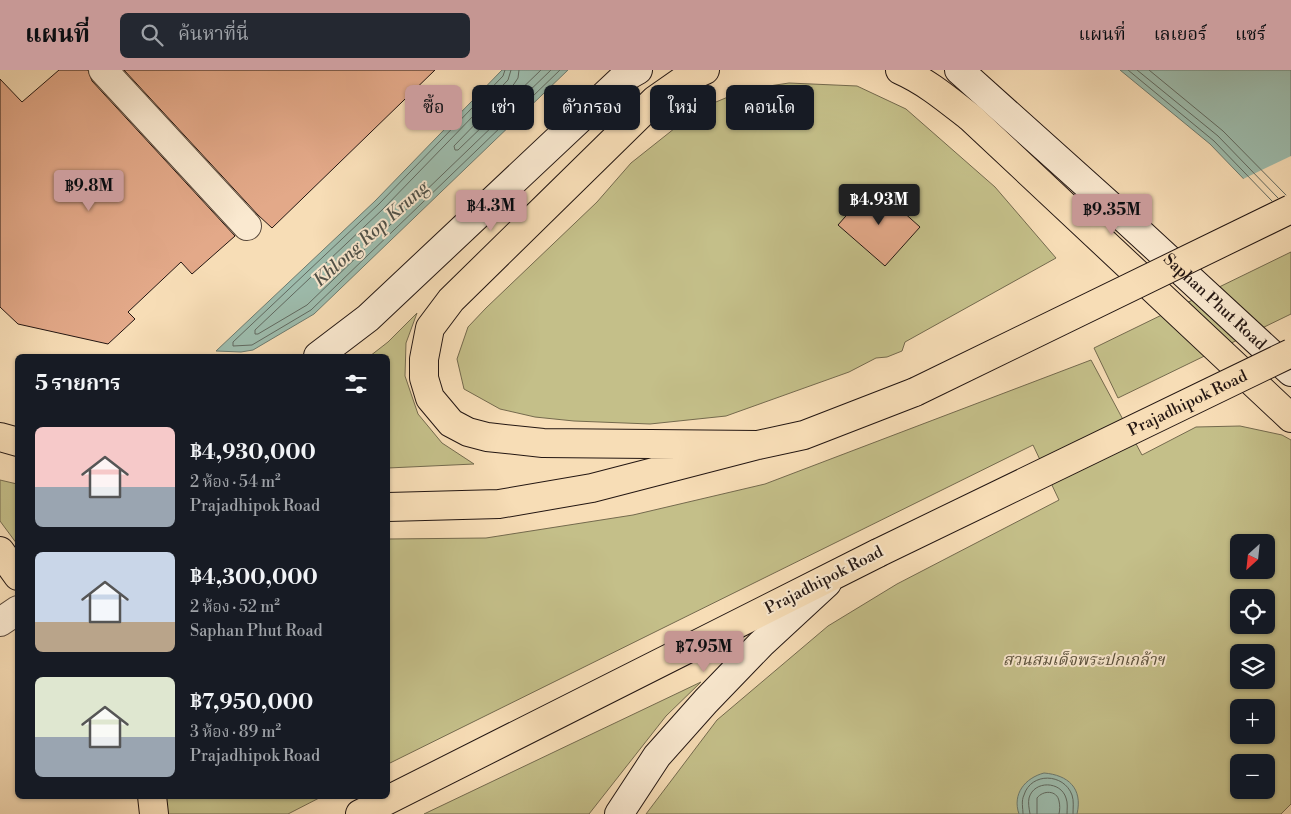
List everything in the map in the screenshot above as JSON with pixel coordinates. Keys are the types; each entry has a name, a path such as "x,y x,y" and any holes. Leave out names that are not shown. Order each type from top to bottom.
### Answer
{"main road":[{"path":"704,70 685,79 655,100 451,300 430,328 424,358 424,378 430,398 451,423 468,432 487,437 563,444 758,445"},
{"path":"900,70 940,93 971,118 1291,418"},
{"path":"390,507 499,504 592,488 804,435 915,392 1291,209"},
{"name":"Prajadhipok Road","path":"390,799 878,552 1291,353"},
{"path":"0,437 15,441"},
{"path":"0,551 15,572"},
{"path":"152,799 154,814"},
{"name":"Prajadhipok Road","path":"360,814 390,799"}],"street":[{"path":"321,354 368,318 622,79 638,70"},
{"name":"Saphan Phut Road","path":"959,70 1291,372"},
{"path":"114,74 247,226"},
{"path":"619,814 657,756 706,701 761,644 837,573"},
{"path":"0,622 15,612"}],"green space":[{"path":"789,83 857,86 906,109 995,187 1056,258 905,342 902,351 887,357 876,358 849,372 726,416 650,424 574,421 535,417 500,409 464,389 457,359 468,327 597,202 631,163 673,130 716,130 716,102 726,98 726,130 814,130 814,85 776,85"},
{"path":"1291,252 1291,314 1118,398 1094,348"},
{"path":"417,313 406,343 405,376 418,414 442,443 474,464 390,468 390,354 373,354 388,342"},
{"name":"สวนสมเด็จพระปกเกล้าฯ","path":"1091,360 1142,455 1196,427 1240,426 1282,435 1291,440 1291,804 1281,814 646,814 717,720 828,626 897,584 1059,500 1033,445 390,763 390,539 486,538 633,515 765,484"},
{"path":"0,480 15,484 15,541 0,521"},
{"path":"701,682 666,716 589,814 424,814"},
{"path":"166,799 317,799 288,814 167,814"}],"water":[{"name":"Khlong Rop Krung","path":"502,70 568,70 552,85 544,85 544,93 534,103 534,85 487,85"},
{"path":"1120,70 1291,70 1291,228 1210,144"},
{"name":"Khlong Rop Krung","path":"472,101 472,130 506,130 314,314 253,350 241,352 216,351 375,201 444,130 462,130 462,111"},
{"path":"1044,773 1053,774 1072,784 1078,797 1077,814 1019,814 1017,800 1022,788 1031,779"}],"pier":[{"path":"1291,156 1291,230 1241,180"}],"building":[{"path":"59,70 88,70 92,81 235,236 192,274 181,262 128,312 135,319 108,344 18,324 0,307 0,79 22,102"},
{"path":"124,70 435,70 420,85 405,85 405,99 272,228"},
{"path":"873,185 920,227 885,266 838,225"}]}
